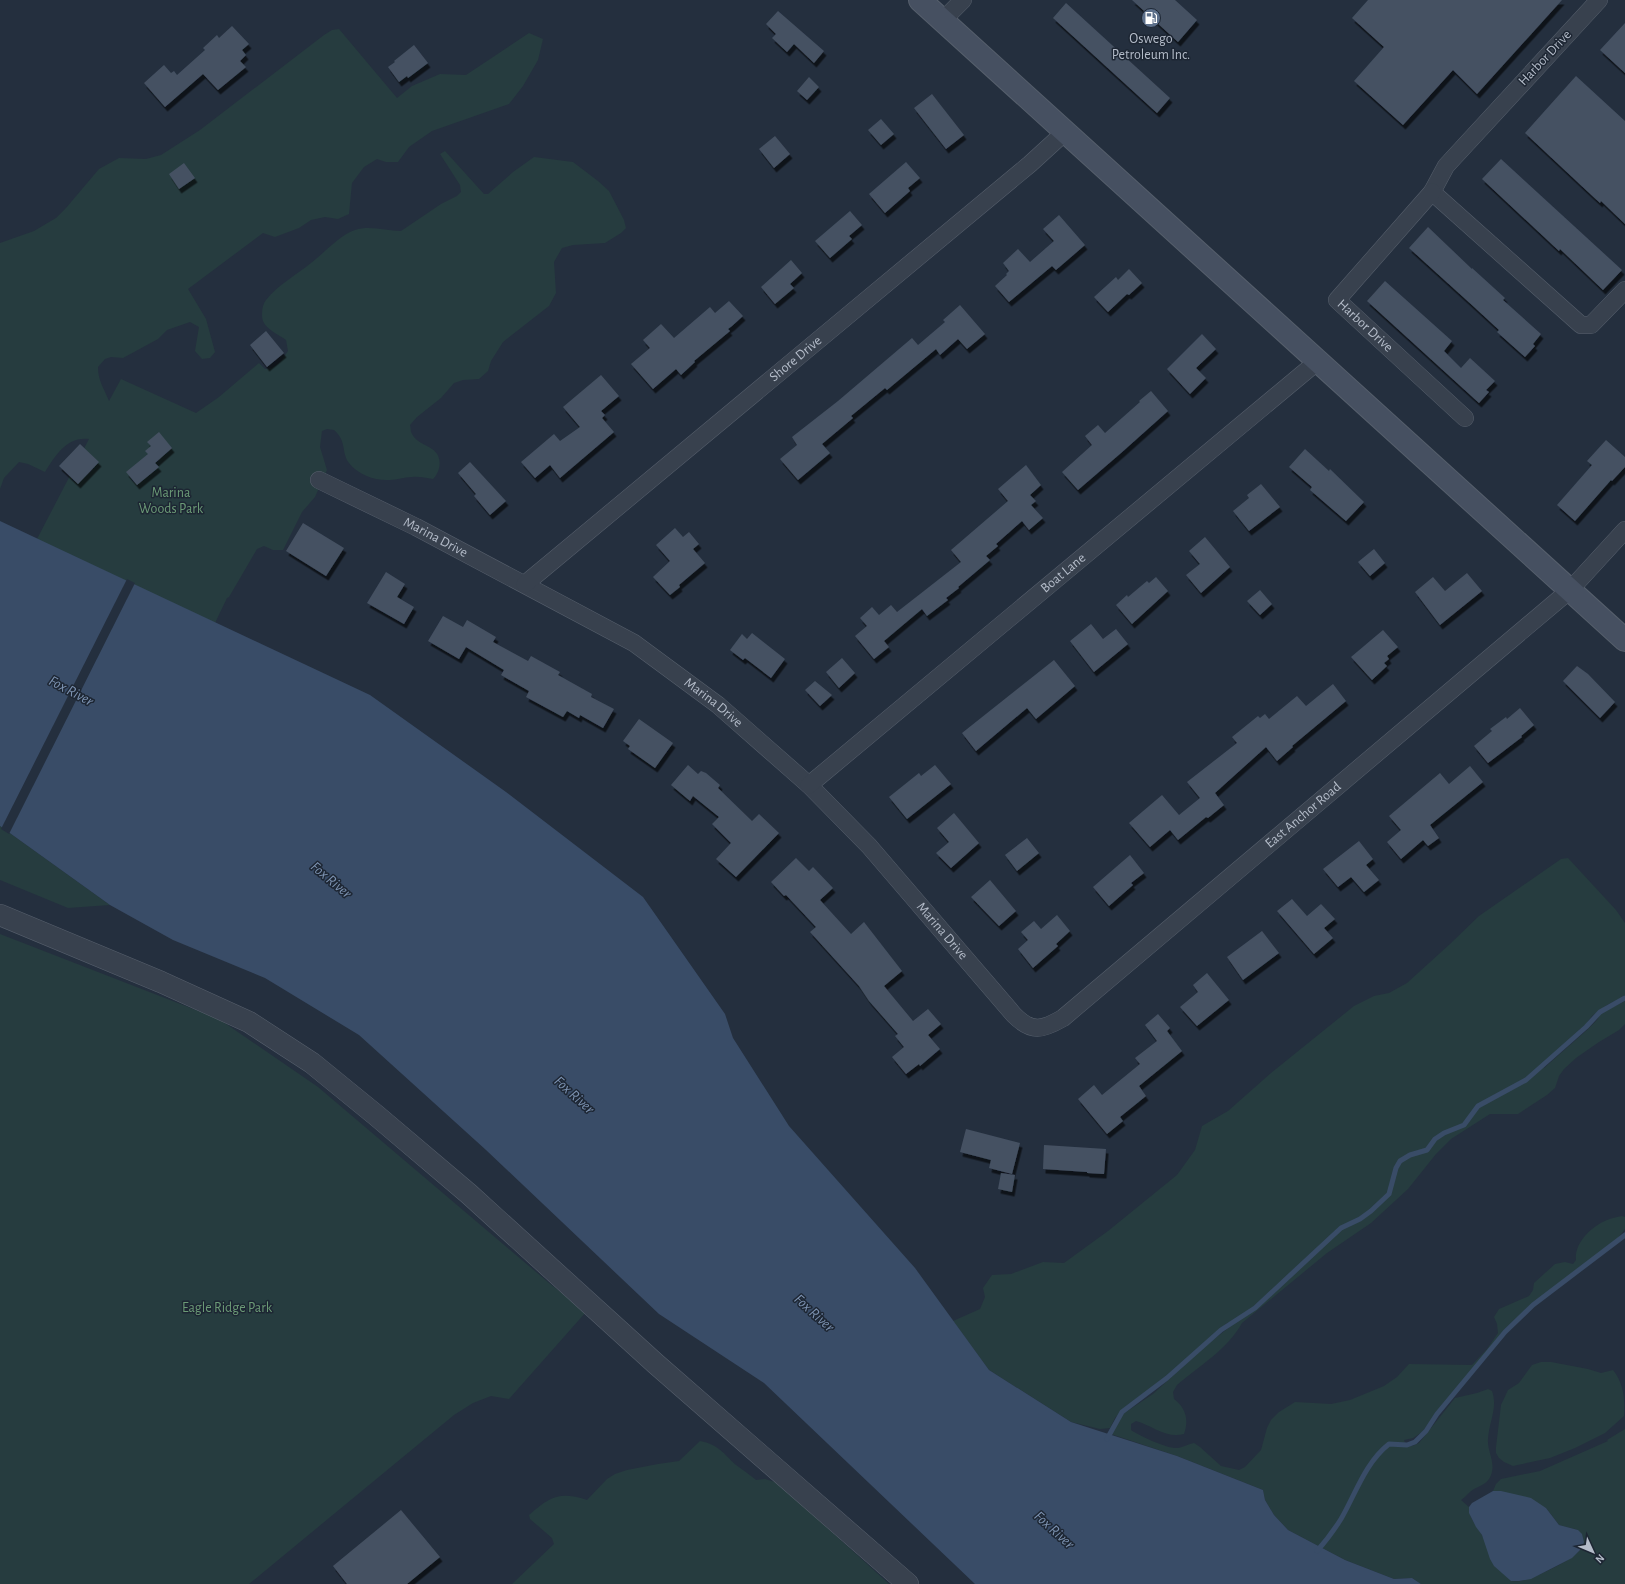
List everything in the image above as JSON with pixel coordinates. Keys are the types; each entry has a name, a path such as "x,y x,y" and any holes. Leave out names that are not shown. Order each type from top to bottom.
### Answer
{"main road":[{"path":"920,0 1625,640"}],"street":[{"path":"943,20 963,0"},
{"name":"Harbor Drive","path":"1465,418 1337,300 1432,192 1446,166 1599,0"},
{"name":"Shore Drive","path":"525,584 1030,164 1065,132"},
{"path":"1432,192 1581,325 1591,326 1625,290"},
{"name":"Boat Lane","path":"809,785 1318,361"},
{"name":"Marina Drive","path":"319,480 416,527 634,643 718,705 809,785 869,846 1014,1015 1030,1027"},
{"name":"East Anchor Road","path":"1030,1027 1044,1028 1063,1018 1570,590 1625,530"},
{"path":"0,916 161,982 249,1022 312,1063 469,1194 656,1364 908,1584"}],"green space":[{"name":"Marina Woods Park","path":"339,29 397,98 412,86 440,74 466,75 529,33 543,39 538,60 523,86 509,104 432,131 409,147 398,162 386,162 377,159 364,167 352,183 349,214 338,219 325,217 311,220 299,228 275,237 263,233 188,289 206,319 215,352 210,358 202,359 195,351 199,327 190,322 167,330 158,339 123,358 111,357 105,359 98,367 100,380 109,401 121,379 196,413 219,397 259,363 265,369 276,366 288,351 286,340 270,329 263,321 262,310 266,300 282,285 349,232 366,228 401,231 441,204 457,196 461,192 460,185 440,154 445,151 484,194 488,194 513,172 534,157 573,162 609,191 624,220 626,228 605,243 573,245 562,248 554,262 556,293 549,306 503,342 491,361 488,371 479,379 463,380 454,383 441,398 417,417 410,425 411,432 414,437 436,452 438,456 440,464 438,472 433,479 406,477 385,480 362,474 349,463 345,455 341,438 338,434 334,430 327,429 322,431 320,447 327,470 315,497 302,512 283,550 273,550 264,546 257,549 227,598 215,623 37,539 89,439 74,441 62,448 45,472 28,464 19,462 4,478 0,489 0,243 34,231 56,218 99,169 119,158 146,159 161,155 200,130 324,35 332,30"},
{"path":"0,826 110,905 68,908 0,880"},
{"path":"1568,858 1616,910 1625,923 1625,996 1607,1005 1592,1016 1575,1036 1541,1065 1544,1068 1587,1030 1597,1020 1601,1013 1625,1001 1625,1024 1619,1030 1576,1058 1564,1069 1559,1076 1555,1088 1547,1095 1518,1114 1490,1114 1451,1139 1436,1154 1408,1189 1371,1223 1327,1253 1242,1323 1221,1349 1177,1385 1173,1392 1174,1399 1184,1410 1186,1424 1184,1434 1172,1435 1136,1421 1131,1424 1131,1430 1154,1442 1173,1448 1194,1443 1221,1466 1239,1470 1245,1467 1261,1450 1267,1428 1271,1420 1279,1412 1295,1402 1331,1404 1350,1400 1384,1386 1397,1377 1409,1364 1472,1365 1487,1349 1498,1333 1497,1324 1494,1317 1499,1309 1529,1296 1533,1290 1534,1283 1555,1264 1565,1262 1573,1264 1576,1260 1576,1254 1581,1241 1590,1231 1607,1220 1622,1216 1625,1217 1625,1229 1618,1238 1528,1308 1508,1326 1422,1432 1413,1438 1404,1440 1406,1446 1412,1446 1419,1443 1455,1398 1488,1389 1492,1391 1494,1397 1494,1409 1488,1439 1492,1462 1491,1475 1485,1483 1473,1490 1461,1500 1469,1507 1469,1512 1484,1539 1493,1562 1510,1580 1518,1581 1525,1580 1542,1573 1574,1556 1582,1548 1578,1530 1559,1525 1546,1508 1499,1491 1493,1491 1496,1484 1501,1479 1540,1471 1608,1441 1607,1440 1625,1429 1625,1584 1421,1584 1412,1578 1394,1579 1345,1560 1288,1530 1274,1515 1265,1500 1263,1490 1177,1456 1111,1434 1123,1414 1153,1394 1204,1347 1236,1322 1227,1323 1173,1371 1123,1409 1115,1418 1110,1428 1100,1429 1071,1422 989,1370 953,1321 980,1309 985,1297 983,1288 992,1275 1011,1274 1043,1262 1064,1263 1108,1231 1177,1175 1195,1150 1202,1126 1228,1111 1271,1073 1354,1006 1374,996 1389,993 1407,983 1479,916 1561,859"},
{"name":"Eagle Ridge Park","path":"0,934 219,1019 318,1087 549,1283 586,1312 509,1399 491,1396 473,1403 454,1415 249,1584 0,1584"},
{"path":"1541,1362 1551,1362 1601,1373 1613,1370 1622,1386 1624,1416 1605,1433 1575,1448 1550,1458 1513,1466 1504,1462 1496,1453 1501,1405 1508,1390 1519,1383 1532,1365"},
{"path":"700,1441 712,1444 756,1480 765,1479 778,1483 889,1584 512,1584 554,1544 552,1538 530,1519 529,1515 536,1509 555,1497 569,1496 587,1500 607,1479 615,1474 627,1470 679,1461"}],"water":[{"name":"Fox River","path":"0,521 370,695 506,792 643,897 725,1014 733,1038 789,1126 915,1268 989,1370 1071,1422 1177,1456 1263,1490 1265,1500 1274,1515 1288,1530 1345,1560 1394,1579 1412,1578 1421,1584 975,1584 764,1383 659,1314 486,1150 359,1035 265,978 173,940 110,905 0,826"},
{"path":"1493,1491 1501,1491 1531,1498 1546,1508 1559,1525 1578,1530 1582,1534 1584,1542 1582,1548 1572,1558 1531,1579 1511,1581 1494,1566 1490,1559 1482,1535 1469,1513 1469,1507 1472,1503"}],"pier":[{"path":"127,579 135,583 9,834 1,829"}],"building":[{"path":"1132,0 1175,0 1197,20 1178,42"},
{"path":"1368,0 1562,0 1477,94 1453,70 1403,125 1354,81 1384,47 1352,18"},
{"path":"1066,3 1170,98 1157,113 1053,18"},
{"path":"778,11 824,51 814,63 794,44 787,52 772,38 776,34 766,24"},
{"path":"1625,23 1625,73 1600,50"},
{"path":"232,26 249,44 242,50 246,55 240,61 246,67 218,90 203,74 165,107 144,83 164,65 171,73 174,71 177,75 205,50 203,48 217,35 219,38"},
{"path":"414,45 428,63 408,78 407,76 399,82 388,67"},
{"path":"1576,76 1625,121 1625,224 1601,201 1600,203 1525,133"},
{"path":"809,77 819,87 807,100 797,91"},
{"path":"932,94 964,135 946,149 914,108"},
{"path":"881,119 894,134 881,145 868,130"},
{"path":"775,136 790,154 774,168 759,149"},
{"path":"1501,159 1622,270 1603,290 1482,179"},
{"path":"906,162 920,178 908,188 910,191 885,213 869,194"},
{"path":"184,163 195,178 179,189 169,174"},
{"path":"850,211 862,225 849,236 852,239 830,258 815,241"},
{"path":"1059,215 1085,245 1056,270 1052,266 1009,302 995,286 1007,275 1006,274 1009,271 1003,263 1018,249 1030,262 1054,241 1043,229"},
{"path":"1428,227 1505,298 1503,300 1541,334 1533,344 1535,346 1525,357 1497,332 1499,330 1409,248"},
{"path":"791,260 802,273 790,284 794,288 775,304 761,287"},
{"path":"1129,269 1142,283 1129,295 1127,294 1108,312 1094,297 1116,277 1118,280"},
{"path":"1385,281 1452,341 1444,351 1461,368 1470,358 1495,381 1486,390 1489,392 1479,403 1367,301"},
{"path":"729,301 743,316 728,329 730,331 694,361 695,362 681,375 676,369 653,389 631,364 650,348 643,340 661,324 674,338 710,307 715,313"},
{"path":"960,305 985,334 967,349 958,339 940,355 936,349 887,390 885,388 851,416 853,418 822,444 830,453 798,480 780,459 797,445 792,437 838,401 912,338 918,345 945,322 943,320"},
{"path":"266,331 284,353 267,367 250,345"},
{"path":"1202,334 1216,349 1196,368 1206,378 1190,394 1167,369"},
{"path":"601,375 619,396 601,411 605,415 602,418 614,432 560,478 550,465 535,478 521,462 554,434 560,441 580,427 563,407"},
{"path":"1151,391 1168,411 1078,490 1062,472 1092,445 1085,436 1098,425 1105,433"},
{"path":"159,432 172,448 155,463 159,467 137,485 126,472 148,454 145,451 151,446 147,442"},
{"path":"1606,440 1625,457 1625,467 1612,481 1611,480 1575,521 1557,505 1592,465 1587,461"},
{"path":"80,444 99,462 78,484 59,466"},
{"path":"1305,449 1329,471 1330,469 1364,502 1346,521 1310,490 1312,487 1289,467"},
{"path":"470,462 506,501 490,515 474,496 476,494 458,473"},
{"path":"1026,465 1041,485 1030,495 1036,501 1031,505 1043,518 1029,530 1022,521 996,544 998,546 986,556 990,560 946,598 948,600 927,616 922,609 884,641 889,647 874,659 855,636 867,626 860,618 872,607 879,615 891,605 897,612 961,562 951,550 1008,501 998,489"},
{"path":"1261,484 1280,507 1249,531 1233,511 1249,498 1247,495"},
{"path":"303,523 344,548 326,576 286,551"},
{"path":"675,528 683,537 689,532 699,544 693,549 705,563 679,585 680,587 670,595 653,577 670,561 656,545"},
{"path":"1205,537 1230,567 1201,593 1186,575 1200,564 1189,551"},
{"path":"1374,549 1385,563 1370,576 1358,562"},
{"path":"386,572 405,584 397,597 414,607 404,624 367,603"},
{"path":"1467,573 1482,591 1440,625 1415,592 1433,577 1445,591"},
{"path":"1156,577 1168,591 1132,624 1116,605 1147,581 1149,583"},
{"path":"1260,590 1272,604 1260,615 1247,601"},
{"path":"443,616 463,627 467,620 496,637 493,642 528,661 531,656 560,672 558,675 592,694 591,697 614,709 603,728 580,715 579,718 567,711 563,717 526,697 529,691 501,675 504,670 466,647 459,659 428,641"},
{"path":"1091,624 1103,639 1116,629 1128,644 1094,672 1070,641"},
{"path":"1383,630 1398,647 1387,656 1389,659 1384,663 1387,666 1372,680 1351,657"},
{"path":"752,633 785,659 771,678 745,658 743,660 730,650 742,634 747,639"},
{"path":"842,658 855,673 839,688 826,672"},
{"path":"1054,660 1075,686 1036,719 1027,708 976,751 962,733"},
{"path":"1577,666 1588,674 1615,702 1600,718 1563,681"},
{"path":"815,681 832,695 820,706 805,690"},
{"path":"1333,684 1346,701 1292,746 1293,747 1277,761 1266,747 1215,793 1224,805 1208,818 1206,817 1178,840 1170,830 1150,847 1129,823 1162,795 1179,815 1200,798 1187,782 1237,743 1232,737 1258,716 1260,718 1265,714 1269,719 1297,696 1306,706"},
{"path":"1520,708 1534,725 1521,736 1522,737 1488,763 1474,746 1492,731 1490,729 1506,717 1507,719"},
{"path":"639,719 673,743 655,768 628,749 630,746 623,741"},
{"path":"688,765 698,774 701,771 706,773 720,785 718,788 752,821 759,814 779,833 736,877 716,859 731,843 712,824 719,817 693,796 690,801 671,785"},
{"path":"935,765 951,784 907,819 889,797 919,773 921,776"},
{"path":"1470,766 1483,782 1430,825 1439,838 1428,846 1423,840 1401,859 1387,842 1401,830 1389,816 1440,773 1449,784"},
{"path":"954,813 979,843 951,868 936,853 949,842 937,828"},
{"path":"1027,838 1039,853 1017,871 1005,855"},
{"path":"1359,841 1373,859 1366,865 1379,880 1364,892 1351,877 1338,887 1323,869"},
{"path":"1130,855 1144,873 1131,883 1133,885 1109,906 1093,887"},
{"path":"796,858 809,871 813,867 833,888 820,900 851,934 864,922 902,971 884,986 913,1021 928,1009 941,1024 928,1035 940,1049 920,1066 919,1064 906,1074 892,1057 904,1047 895,1036 898,1034 869,1001 859,986 810,932 816,927 786,895 784,896 771,882"},
{"path":"990,880 1016,911 999,926 971,897"},
{"path":"1292,899 1307,916 1321,904 1335,919 1324,928 1333,938 1314,954 1277,911"},
{"path":"1057,915 1070,931 1056,944 1058,946 1033,968 1018,949 1028,940 1021,932 1034,921 1041,929"},
{"path":"1262,931 1279,953 1243,980 1227,957"},
{"path":"1207,973 1229,1000 1197,1026 1180,1007 1198,992 1193,985"},
{"path":"1158,1014 1170,1028 1167,1031 1182,1051 1139,1086 1146,1096 1120,1117 1123,1121 1107,1134 1078,1099 1094,1085 1102,1095 1140,1064 1135,1058 1157,1041 1145,1025"},
{"path":"966,1129 1020,1143 1012,1174 989,1168 991,1160 960,1152"},
{"path":"1044,1145 1106,1149 1104,1174 1043,1169"},
{"path":"1001,1173 1015,1175 1012,1192 998,1189"},
{"path":"401,1510 440,1557 407,1584 347,1584 333,1566"}],"waterway":[{"path":"1107,1439 1122,1412 1167,1378 1221,1330 1255,1308 1341,1228 1360,1219 1389,1194 1396,1168 1400,1161 1410,1155 1427,1150 1435,1139 1444,1133 1464,1125 1478,1106 1526,1080 1586,1027 1600,1012 1625,998"},
{"path":"1317,1551 1341,1519 1373,1460 1389,1444 1407,1445 1415,1442 1426,1431 1437,1414 1505,1332 1533,1305 1625,1235"}],"place":[{"name":"Oswego Petroleum Inc.","path":"1151,18"}]}
